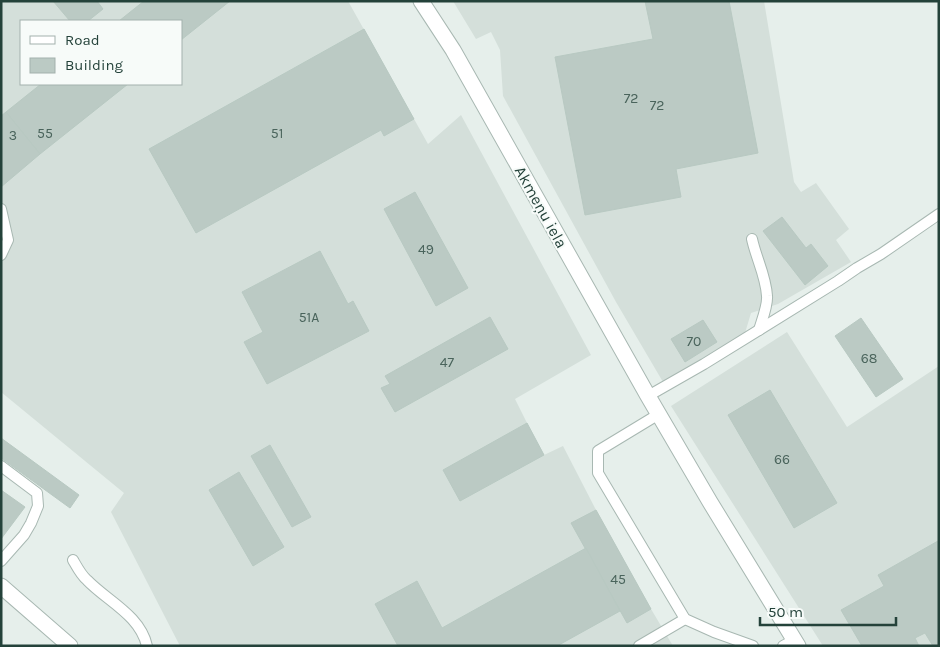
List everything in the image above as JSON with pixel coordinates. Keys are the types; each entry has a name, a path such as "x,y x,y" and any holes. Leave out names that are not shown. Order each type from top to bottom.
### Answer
{"street":[{"name":"Akmeņu iela","path":"422,1 453,50 648,396 792,644"},
{"path":"1,586 70,646"}],"lane":[{"path":"1,209 8,240 1,255"},
{"path":"648,396 704,364 881,254 939,214"},
{"path":"752,239 762,268 767,296 759,330"},
{"path":"659,414 598,451 598,474 685,619 753,646"},
{"path":"1,466 37,493 38,506 31,524 24,535 1,561"},
{"path":"73,560 85,579 134,620 146,639 147,646"},
{"path":"639,646 685,619"}],"shaded area":[{"path":"1,1 348,1 428,144 461,115 591,355 515,399 544,455 563,446 596,510 673,646 180,646 111,512 124,493 1,392"},
{"path":"453,1 764,1 794,182 801,192 816,183 849,229 836,240 851,262 778,304 751,313 745,333 663,382 616,302 503,96 500,50 491,32 476,39"},
{"path":"787,332 847,427 939,366 939,646 823,646 671,406"}],"building":[{"path":"53,1 97,1 103,9 89,20 69,20"},
{"path":"144,1 230,1 182,39 182,20 120,20"},
{"path":"645,1 729,1 758,153 676,169 681,197 585,215 555,57 653,39"},
{"path":"364,29 414,119 384,136 381,130 196,233 149,149"},
{"path":"40,85 127,85 40,154 6,112"},
{"path":"6,112 40,154 1,187 1,116"},
{"path":"415,192 468,288 436,306 384,209"},
{"path":"782,217 806,248 811,244 828,266 805,285 763,231"},
{"path":"320,251 348,304 353,301 369,331 267,384 244,342 263,332 242,292"},
{"path":"490,317 508,349 395,412 381,388 390,384 385,376"},
{"path":"861,318 903,379 876,397 835,336"},
{"path":"703,320 717,342 685,362 671,339"},
{"path":"770,390 837,503 794,528 728,415"},
{"path":"527,423 544,455 460,501 443,470"},
{"path":"1,438 79,495 70,508 1,458"},
{"path":"270,445 311,517 292,527 251,456"},
{"path":"239,472 284,547 253,566 209,490"},
{"path":"1,490 25,507 1,539"},
{"path":"596,510 651,609 627,623 571,523"},
{"path":"938,541 939,646 933,646 925,633 915,638 919,646 862,646 841,610 884,586 878,575"},
{"path":"586,548 620,611 557,646 398,646 375,604 417,581 442,628"}]}
